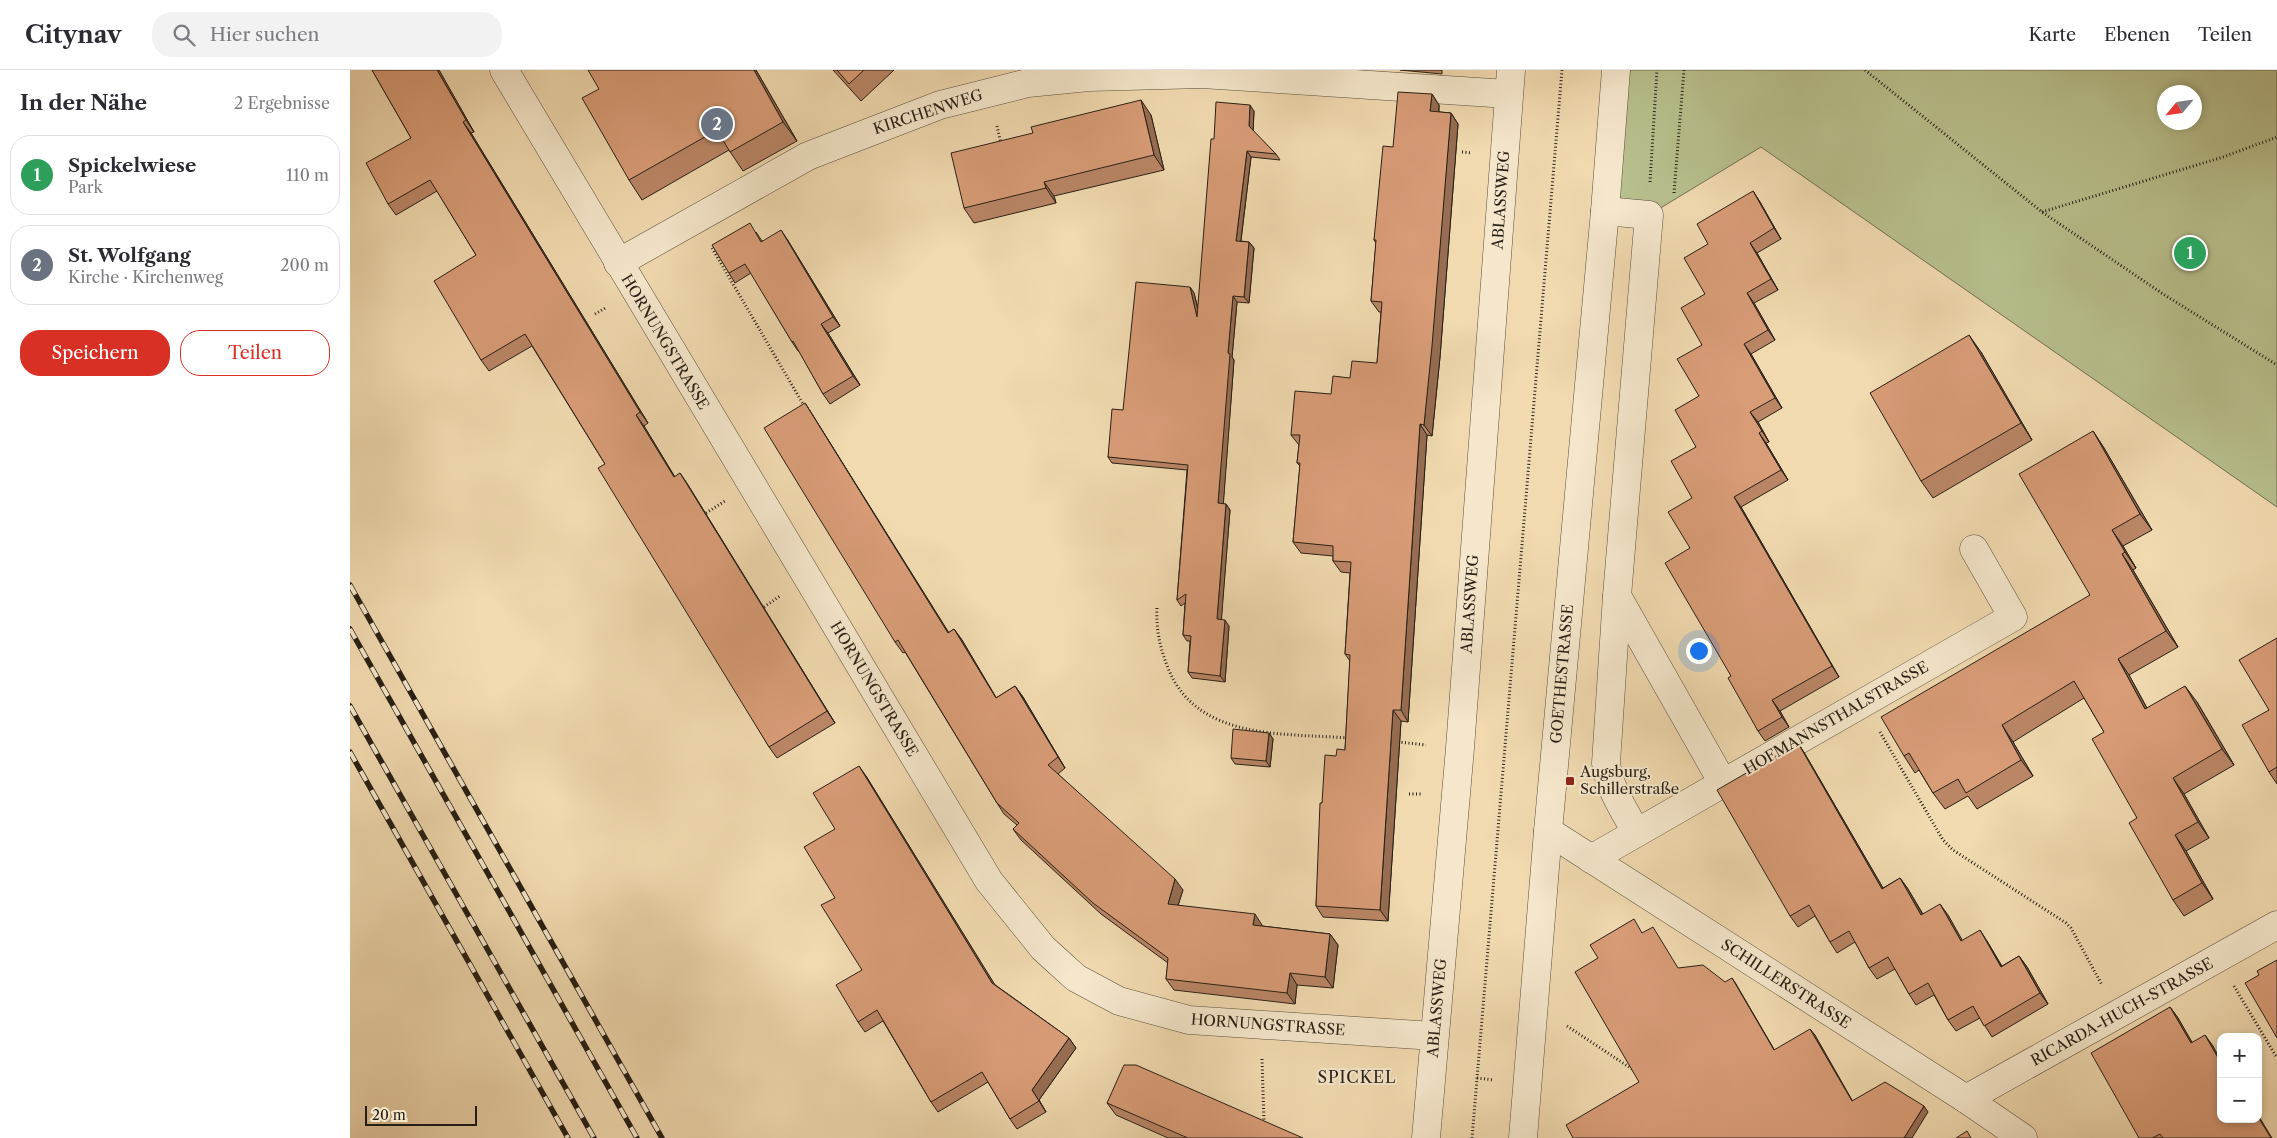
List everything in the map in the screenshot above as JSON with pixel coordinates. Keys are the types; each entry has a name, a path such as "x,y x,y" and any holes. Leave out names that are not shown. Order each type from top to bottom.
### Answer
{"street":[{"name":"HORNUNGSTRASSE","path":"504,70 989,881 1043,948 1076,978 1118,1001 1189,1020 1434,1036"},
{"name":"GOETHESTRASSE","path":"1523,1138 1548,831 1606,211 1616,70"},
{"name":"KIRCHENWEG","path":"618,263 808,156 940,105 1028,83 1089,77 1202,74 1510,82"},
{"name":"ABLASSWEG","path":"1426,1138 1460,748 1510,82"},
{"path":"1606,211 1648,215 1617,596 1606,763 1613,789 1636,832"},
{"name":"HOFMANNSTHALSTRASSE","path":"1591,859 2013,617 1974,549"},
{"path":"1617,596 1723,783"},
{"name":"SCHILLERSTRASSE","path":"1548,831 1966,1099 2023,1138"},
{"name":"RICARDA-HUCH-STRASSE","path":"1966,1099 2277,925"}],"path":[{"path":"1472,1138 1562,70"},
{"path":"1648,215 1657,70"},
{"path":"1865,70 2042,212 2163,294 2277,366"},
{"path":"2042,212 2223,157 2277,137"},
{"path":"695,220 803,404"},
{"path":"1157,608 1158,636 1170,674 1181,692 1210,717 1226,724 1251,730 1359,739"},
{"path":"1863,703 1943,840 1953,850 2066,923 2071,928 2118,1014"},
{"path":"1388,742 1460,748"},
{"path":"2217,959 2277,1058"},
{"path":"1533,1004 1640,1074"},
{"path":"1262,1026 1264,1126"},
{"path":"1477,1078 1498,1081"}],"green space":[{"path":"1616,70 2277,70 2277,507 1761,147 1649,215 1606,211"}],"building":[{"path":"372,70 437,70 466,120 463,122 640,412 636,415 674,477 680,473 827,711 769,747 598,468 605,464 525,334 481,360 434,281 476,255 430,180 388,204 366,163 411,138"},
{"path":"588,70 754,70 783,122 730,152 717,130 629,180 582,98 599,89"},
{"path":"837,70 864,70 849,84"},
{"path":"1398,92 1432,94 1430,111 1451,113 1432,346 1424,425 1420,424 1401,710 1393,710 1380,910 1316,906 1320,803 1322,803 1325,755 1336,756 1337,749 1345,750 1350,655 1345,654 1351,562 1333,561 1333,546 1293,542 1300,463 1297,463 1300,435 1291,435 1295,391 1331,394 1333,376 1350,378 1352,361 1377,363 1382,302 1371,301 1376,240 1374,240 1383,146 1393,147"},
{"path":"1141,100 1154,155 1044,182 1046,188 964,208 951,153 1033,133 1031,127"},
{"path":"1216,102 1250,105 1249,126 1276,154 1247,151 1236,241 1249,242 1244,297 1233,296 1228,353 1230,354 1218,503 1226,504 1217,619 1225,620 1220,676 1188,672 1191,636 1183,635 1186,594 1177,600 1188,465 1108,457 1112,409 1123,410 1136,282 1190,287 1197,317 1211,139 1214,139"},
{"path":"1753,191 1774,228 1750,243 1771,279 1747,293 1768,330 1744,344 1775,398 1750,412 1762,431 1759,433 1781,470 1734,497 1832,666 1772,700 1782,717 1758,731 1728,678 1731,676 1665,563 1690,548 1668,512 1692,498 1671,461 1696,447 1675,410 1699,396 1677,359 1702,345 1681,308 1705,294 1684,258 1708,244 1697,224"},
{"path":"750,223 761,242 781,230 833,317 821,324 853,376 823,394 793,341 745,264 729,273 712,245"},
{"path":"1969,335 2021,423 1921,481 1870,393"},
{"path":"805,403 948,633 954,629 996,698 1015,686 1058,757 1048,765 1175,879 1168,904 1255,914 1253,925 1330,934 1325,977 1290,973 1287,993 1166,979 1168,958 1093,903 1013,829 1019,823 997,803 898,640 895,642 764,428"},
{"path":"2093,431 2140,514 2112,530 2125,552 2122,554 2166,631 2118,659 2145,709 2185,686 2222,749 2173,778 2198,822 2175,835 2202,883 2173,900 2129,823 2137,818 2092,739 2104,732 2074,681 2002,725 2021,760 1966,793 1958,779 1933,793 1909,753 1904,756 1881,717 2090,595 2019,474"},
{"path":"2277,638 2277,767 2269,772 2242,725 2269,710 2239,660"},
{"path":"1233,729 1269,733 1266,761 1231,758"},
{"path":"1798,743 1882,889 1900,878 1921,915 1940,904 1961,941 1980,930 2001,967 2019,956 2040,993 1984,1026 1973,1006 1948,1020 1928,983 1909,994 1888,957 1869,968 1849,931 1830,942 1809,905 1790,916 1717,790"},
{"path":"859,766 992,983 1069,1038 1032,1090 1039,1101 1010,1119 982,1072 931,1102 877,1010 858,1022 836,985 862,970 821,905 835,898 804,847 835,829 813,793"},
{"path":"1634,919 1642,933 1653,927 1678,968 1703,965 1725,982 1732,978 1774,1050 1810,1029 1852,1101 1885,1082 1924,1106 1904,1138 1573,1138 1566,1125 1639,1082 1575,972 1598,958 1590,945"},
{"path":"2277,960 2277,1038 2245,983 2259,975 2257,971"},
{"path":"2170,1007 2191,1043 2205,1035 2217,1056 2217,1123 2262,1123 2271,1138 2163,1138 2160,1134 2152,1138 2139,1138 2091,1053"},
{"path":"1124,1065 1136,1065 1303,1138 1188,1138 1107,1103"},
{"path":"1967,1131 1971,1138 1956,1138"}],"railway":[{"path":"350,585 662,1138"},
{"path":"350,629 637,1138"},
{"path":"350,706 594,1138"},
{"path":"350,752 568,1138"}],"place":[{"name":"St. Wolfgang","path":"717,124"},
{"name":"Spickelwiese","path":"2190,253"},
{"name":"Augsburg, Schillerstraße","path":"1570,781"}],"district":[{"name":"SPICKEL","path":"1357,1077"}]}
